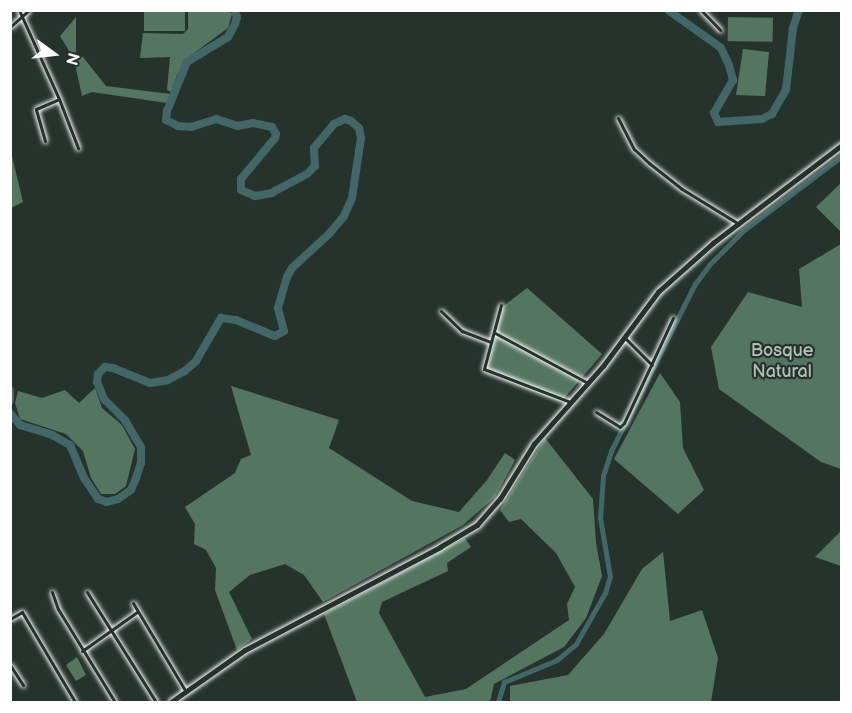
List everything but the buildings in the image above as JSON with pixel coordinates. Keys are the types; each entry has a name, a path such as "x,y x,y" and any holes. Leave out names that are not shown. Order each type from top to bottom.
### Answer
{"street":[{"path":"19,10 78,148"},
{"path":"10,27 29,10"},
{"path":"701,10 720,30"},
{"path":"45,141 36,110 59,99"},
{"path":"618,118 634,149 649,163 682,189 739,224"},
{"path":"171,702 245,650 477,525 500,499 534,444 588,383 658,292 675,275 842,145"},
{"path":"501,305 484,369 570,402"},
{"path":"441,310 462,331 491,342"},
{"path":"596,412 620,427 673,318"},
{"path":"495,333 588,383"},
{"path":"624,336 652,365"},
{"path":"52,592 58,609 82,651 116,702"},
{"path":"87,592 156,702"},
{"path":"133,603 186,692"},
{"path":"10,619 22,612 75,702"},
{"path":"82,651 137,612"},
{"path":"10,665 22,685"}],"green space":[{"path":"144,11 185,11 185,31 144,31"},
{"path":"188,11 228,11 232,14 228,28 190,56 177,75 171,92 167,90 170,57 140,58 143,33 183,34 188,29"},
{"path":"76,17 76,52 71,54 60,36"},
{"path":"728,17 773,18 773,42 728,41"},
{"path":"743,49 769,52 765,96 736,95"},
{"path":"73,55 83,57 106,86 171,94 167,103 92,92 82,96"},
{"path":"10,148 23,202 11,208 10,208"},
{"path":"841,183 841,232 816,207"},
{"name":"Bosque Natural","path":"841,244 841,469 821,462 719,389 711,347 748,292 802,307 799,269"},
{"path":"527,288 602,354 561,402 483,371 501,308"},
{"path":"660,373 680,402 683,448 704,490 678,514 614,459"},
{"path":"231,386 339,420 329,448 412,501 459,512 487,480 505,453 515,460 495,497 463,525 323,602 304,575 285,564 250,575 229,592 252,639 237,650 215,590 216,568 206,550 194,544 195,524 185,507 235,473 241,459 251,455"},
{"path":"95,388 102,408 122,425 135,449 126,486 115,494 101,494 91,478 83,451 66,434 20,419 15,403 18,391 42,398 65,390 79,403"},
{"path":"545,438 593,499 596,543 602,576 586,618 564,647 494,684 490,702 357,702 324,614 465,538 471,547 447,563 448,571 382,602 379,613 425,697 466,689 569,620 567,604 575,587 556,553 521,519 509,522 500,510"},
{"path":"841,531 841,566 815,557"},
{"path":"663,552 670,621 702,610 718,658 711,702 510,702 510,686 568,675 604,634 642,569"},
{"path":"77,657 86,675 76,681 66,665"}],"waterway":[{"path":"10,413 20,425 52,435 70,445 84,478 98,499 107,502 118,499 131,490 141,463 141,447 125,420 104,399 97,382 98,374 105,367 150,383 168,380 185,371 196,361 221,318 236,320 275,336 284,331 278,308 287,277 292,268 329,234 344,216 352,198 361,138 359,128 351,121 345,119 334,124 314,148 315,166 307,174 272,193 255,196 241,190 241,179 275,138 276,134 272,127 253,123 238,126 217,119 191,127 178,126 166,120 167,111 187,62 228,37 237,17 234,10"},
{"path":"668,10 721,48 729,65 733,80 714,113 718,122 762,119 772,114 786,90 793,28 799,10"},
{"path":"498,702 504,682 557,660 576,644 605,593 610,577 600,518 603,476 611,451 695,284 710,264 743,231 842,156"},
{"path":"10,390 10,400"}]}
